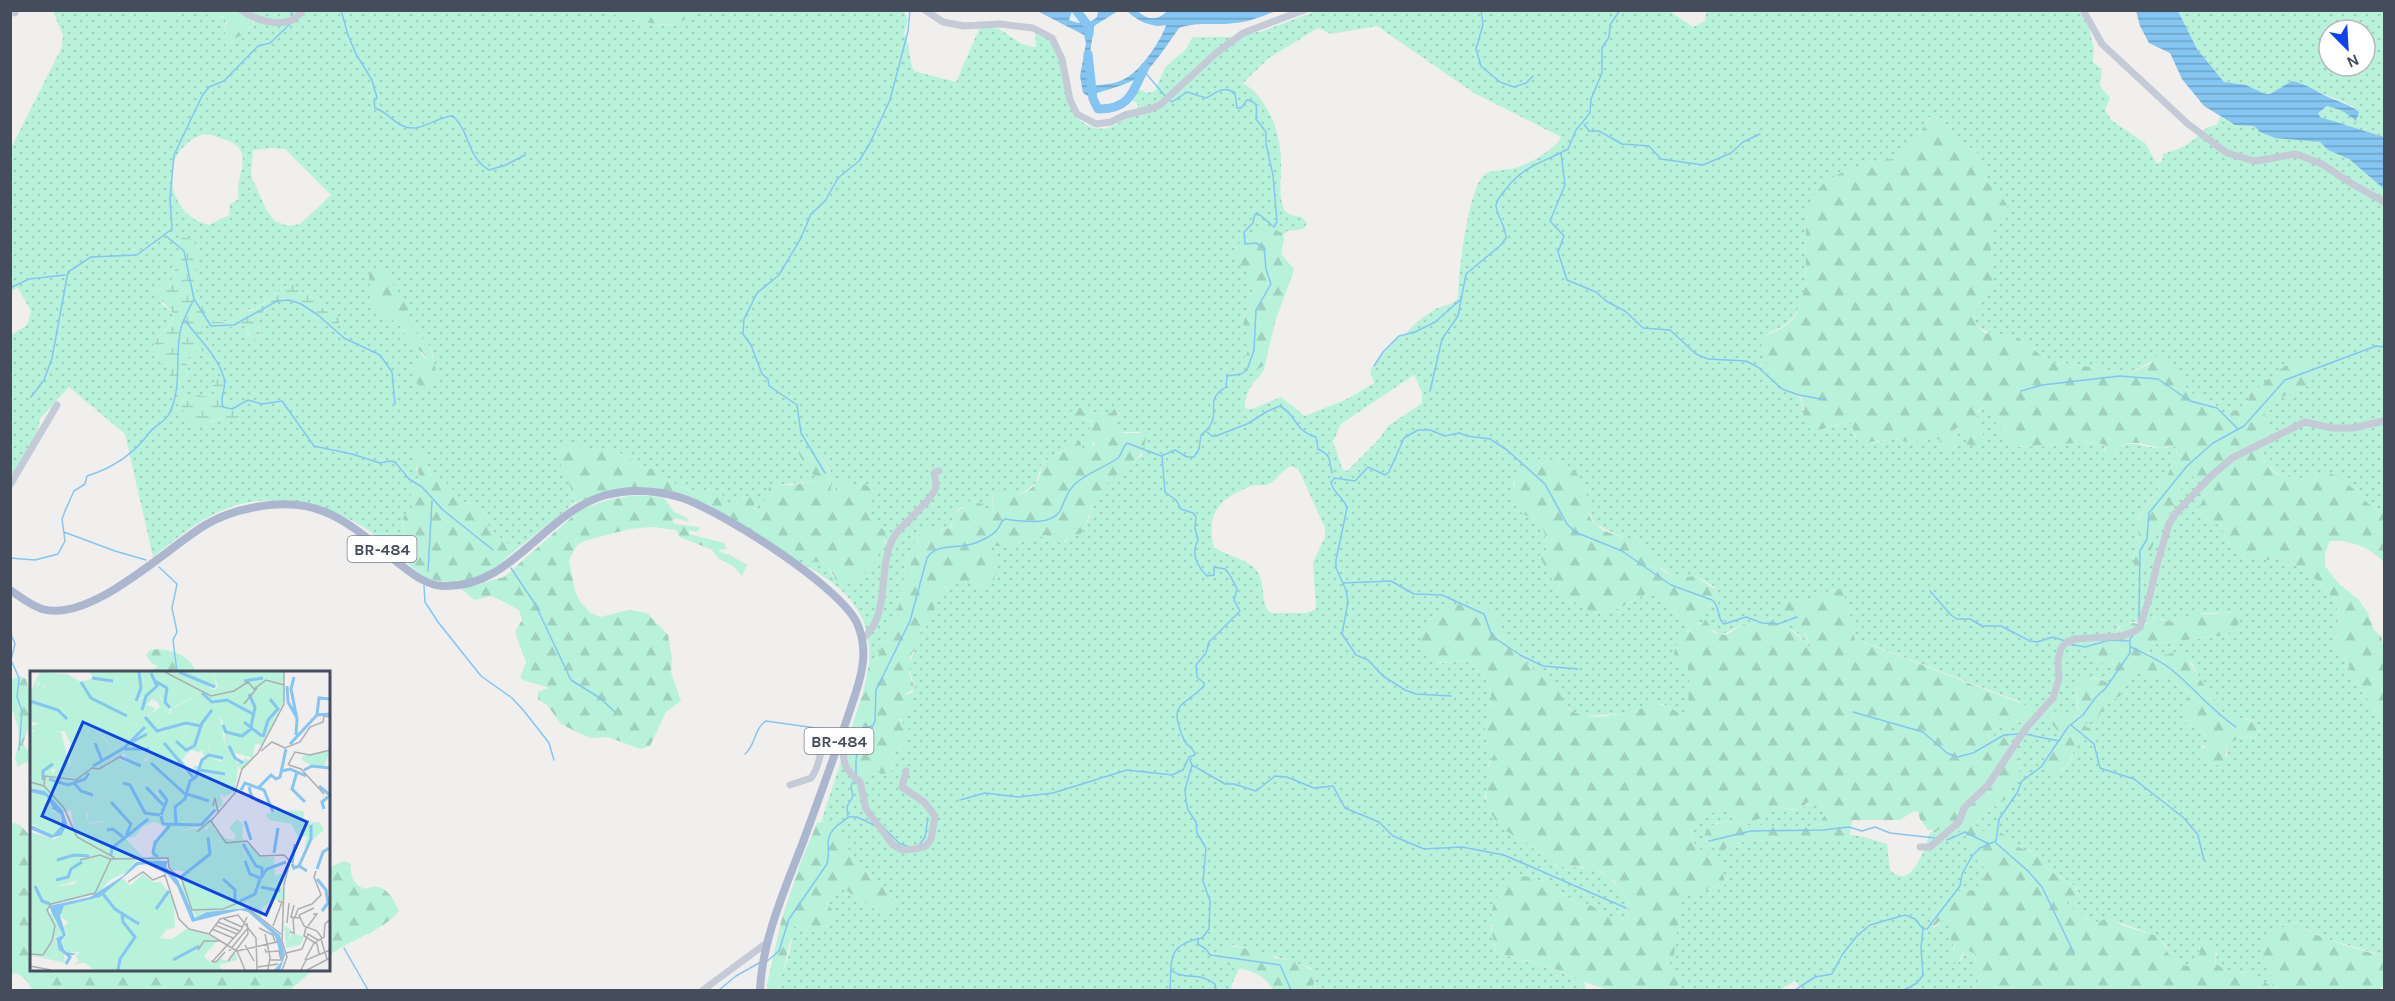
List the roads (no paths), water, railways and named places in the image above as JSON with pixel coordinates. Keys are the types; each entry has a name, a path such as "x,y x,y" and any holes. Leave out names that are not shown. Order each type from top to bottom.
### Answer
{"main road":[{"name":"BR-484","path":"10,590 41,609 52,610 82,605 123,584 208,523 249,508 283,504 305,506 332,514 365,535 417,577 437,585 461,585 482,579 502,569 562,518 591,501 614,494 645,491 673,495 700,504 782,556 842,603 851,612 863,638 862,673 842,735 784,891 768,942 760,990"}],"street":[{"path":"241,10 254,18 279,22 292,20 303,10"},
{"path":"926,10 943,22 964,26 1000,24 1033,28 1052,38 1062,59 1070,100 1077,114 1096,124 1111,122 1135,111 1150,109 1167,98 1215,54 1243,33 1304,10"},
{"path":"2083,10 2102,44 2188,124 2227,153 2255,161 2296,153 2322,164 2385,202"},
{"path":"10,485 57,405"},
{"path":"1920,848 1930,847 1959,822 1964,808 1988,785 2026,728 2053,698 2059,679 2058,661 2061,648 2075,639 2122,636 2140,627 2169,524 2175,514 2211,476 2232,458 2305,422 2332,428 2352,428 2385,421"},
{"path":"863,638 871,632 875,624 888,550 894,536 910,516 930,498 936,488 934,473 939,471"},
{"path":"790,785 811,778 818,766 821,749 826,742 842,735 845,768 860,782 866,809 893,845 902,849 915,849 926,846 931,839 935,816 924,802 902,787 906,771"},
{"path":"703,990 768,942"}],"water":[{"path":"1037,11 1072,11 1069,20 1084,23 1097,17 1098,11 1118,11 1094,26 1088,68 1088,87 1113,83 1132,74 1144,62 1160,39 1166,25 1145,23 1127,11 1138,11 1145,16 1156,18 1167,11 1276,11 1241,22 1179,28 1141,76 1088,96 1083,93 1080,76 1086,43 1084,35"},
{"path":"2136,11 2178,11 2197,49 2224,82 2246,85 2270,94 2292,81 2355,109 2359,112 2356,121 2343,111 2327,106 2318,113 2320,117 2384,137 2384,189 2349,159 2328,150 2320,142 2275,138 2260,132 2254,126 2235,125 2204,106 2182,79 2170,53 2149,43 2140,26"}],"waterway":[{"path":"290,10 293,15"},
{"path":"341,10 356,54 372,80 377,98 374,101 375,108 409,128 416,128 453,116 463,130 476,158 489,170 506,165 525,155"},
{"path":"825,473 801,433 797,405 769,386 768,379 762,374 751,345 743,334 744,319 757,293 779,275 801,238 811,214 825,201 838,178 859,161 870,143 890,100 908,31 910,10"},
{"path":"1076,10 1089,27 1089,34"},
{"path":"1481,10 1483,25 1476,49 1481,66 1500,82 1514,87 1526,83 1533,76"},
{"path":"1430,391 1442,339 1458,316 1466,274 1501,245 1506,238 1496,206 1497,201 1512,181 1527,169 1568,149 1576,130 1590,113 1591,99 1602,73 1602,48 1609,37 1610,25 1620,10"},
{"path":"31,397 44,380 52,358 68,272 91,257 137,255 172,229 170,199 174,155 202,96 209,87 224,81 258,46 270,43 290,24"},
{"path":"1088,54 1093,99 1098,109 1117,106 1124,102 1133,91 1145,67"},
{"path":"1144,71 1166,97"},
{"path":"856,776 858,747 875,721 876,690 910,621 927,558 931,553 941,548 975,543 989,537 1005,519 1036,522 1057,515 1074,485 1118,458 1127,443 1161,456 1175,450 1187,457 1194,457 1199,449 1201,435 1208,429 1213,418 1215,397 1226,387 1227,376 1241,374 1247,370 1254,350 1256,310 1271,284 1266,269 1264,248 1256,243 1245,244 1244,232 1253,223 1255,214 1260,215 1274,227 1277,222 1266,132 1256,119 1256,105 1247,100 1241,108 1237,108 1235,93 1230,91 1220,91 1206,98 1187,92 1172,102 1170,100"},
{"path":"1584,124 1589,131 1599,131 1622,144 1649,146 1661,159 1703,165 1731,153 1743,142 1760,134"},
{"path":"1561,153 1565,185 1550,221 1564,236 1558,252 1567,280 1596,292 1606,301 1625,311 1643,328 1670,330 1696,354 1708,359 1746,361 1758,367 1782,389 1826,400"},
{"path":"166,236 184,251 194,299 211,326 234,325 277,301 289,300 301,304 318,315 344,338 380,355 392,372 395,404"},
{"path":"10,288 29,279 65,275"},
{"path":"10,558 35,560 58,554 65,541 62,519 74,491 85,484 87,476 114,465 129,454 151,430 167,417 176,394 181,328 194,299"},
{"path":"1374,366 1383,352 1399,336 1415,332 1435,322 1460,300"},
{"path":"184,319 212,354 221,370 225,382 223,407 232,409 248,400 262,404 282,401 314,446 380,463 395,462 409,479 422,487 443,510 493,550"},
{"path":"2139,619 2140,551 2147,539 2149,513 2187,466 2213,443 2244,426 2285,380 2376,346 2384,347"},
{"path":"2021,391 2042,385 2120,376 2158,379 2190,401 2217,408 2238,429"},
{"path":"1207,432 1216,436 1247,424 1280,406 1304,431 1316,437 1318,449 1329,458 1332,473"},
{"path":"1334,478 1355,481 1368,467 1385,475 1389,472 1404,438 1418,430 1430,430 1445,436 1459,433 1490,439 1507,450 1545,484 1567,524 1575,532 1622,551 1671,585 1712,600 1724,624 1746,617 1762,623 1778,624 1797,617"},
{"path":"960,800 985,793 1018,797 1053,793 1127,770 1172,775 1183,770 1189,757 1195,755 1184,740 1179,728 1177,712 1183,703 1204,686 1204,683 1197,677 1196,665 1206,653 1209,642 1240,611 1234,600 1237,589 1225,569 1214,567 1214,575 1207,576 1197,563 1195,554 1198,540 1195,528 1196,517 1193,513 1181,509 1176,500 1165,492 1162,456"},
{"path":"1334,479 1331,482 1332,486 1347,508 1336,560 1336,568 1346,590 1348,602 1342,634 1356,655 1368,660 1383,676 1405,690 1416,694 1451,696"},
{"path":"428,571 432,501"},
{"path":"64,532 146,560"},
{"path":"159,567 177,584 172,608 177,632 173,640 177,671"},
{"path":"511,568 535,604 571,680 600,698 615,712"},
{"path":"1344,583 1391,581 1414,594 1442,595 1484,614 1492,636 1520,655 1543,666 1578,669"},
{"path":"424,586 425,602 438,622 481,676 512,698 524,711 549,743 554,760"},
{"path":"1930,591 1957,619 1970,619 1982,626 2001,626 2030,641 2037,642 2053,637 2065,641"},
{"path":"10,632 15,644 11,660 19,678 17,697 22,711 19,750"},
{"path":"1923,929 1927,929 1960,886 1962,874 1972,856 1980,848 1996,841 1999,819 2017,793 2022,781 2041,767 2068,727 2083,715 2105,689 2130,653 2130,639 2134,634"},
{"path":"2069,644 2085,647 2110,640 2129,641"},
{"path":"2131,647 2167,666 2236,727"},
{"path":"1853,712 1923,732 1947,753 1957,757 1973,753 2004,735 2019,734"},
{"path":"745,754 759,728 766,721 837,731"},
{"path":"2071,725 2094,744 2100,768 2134,779 2184,818 2198,835 2204,860"},
{"path":"849,732 872,726"},
{"path":"2025,734 2059,741"},
{"path":"1190,760 1192,765 1225,784 1234,784 1256,791 1275,776 1287,777 1314,788 1333,786 1345,808 1379,822 1393,836 1424,849 1462,847 1504,855 1626,908"},
{"path":"1170,990 1173,955 1182,945 1202,938 1209,929 1210,901 1203,881 1206,848 1197,833 1196,822 1188,810 1186,800 1185,790 1192,765"},
{"path":"848,816 847,807 853,796 851,786 853,782"},
{"path":"766,962 779,951 789,919 827,864 830,834 848,817 857,817 874,825"},
{"path":"920,844 925,837 928,818"},
{"path":"883,827 900,844 907,846"},
{"path":"1709,841 1751,831 1823,830 1849,827 1862,831 1875,827 1890,833 1935,838"},
{"path":"1947,840 1965,832 1989,844"},
{"path":"1996,843 2028,871 2042,887 2074,953"},
{"path":"1795,990 1815,977 1832,974 1842,955 1856,937 1870,925 1905,915 1915,919 1923,929 1921,948 1923,975 1917,983 1904,990"},
{"path":"1198,940 1198,944 1210,955 1280,965 1291,990"},
{"path":"344,948 368,990"},
{"path":"719,990 736,976 759,963"},
{"path":"1172,971 1209,980 1215,984 1216,990"}]}
